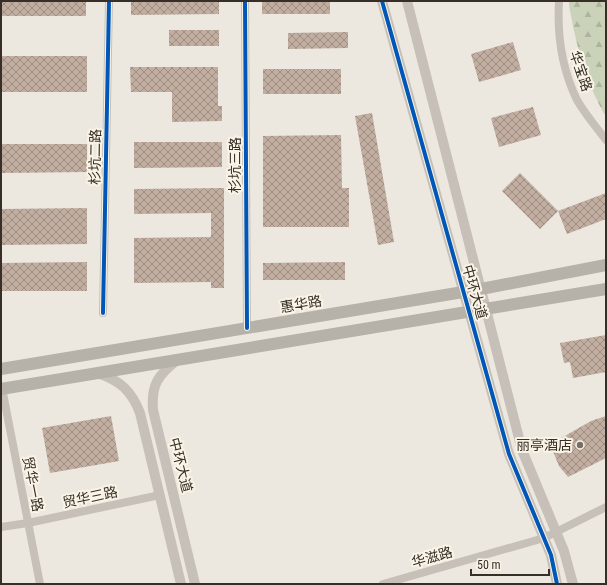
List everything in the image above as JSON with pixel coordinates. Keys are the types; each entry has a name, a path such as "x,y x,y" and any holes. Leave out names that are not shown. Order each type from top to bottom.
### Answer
{"main road":[{"name":"惠华路","path":"1,369 464,292 606,266"},
{"path":"1,388 100,374 469,310 606,289"}],"street":[{"name":"杉坑二路","path":"103,313 109,1"},
{"name":"杉坑三路","path":"245,1 247,328"},
{"name":"中环大道","path":"382,1 509,454 552,555 557,584"},
{"name":"中环大道","path":"407,1 522,450 564,551 573,584"},
{"name":"华宝路","path":"559,1 560,47 570,82 578,101 606,140"},
{"name":"中环大道","path":"177,360 163,371 156,383 152,397 153,410 196,584"},
{"name":"中环大道","path":"100,374 114,378 125,387 134,398 140,413 181,584"},
{"name":"贸华一路","path":"1,388 40,584"},
{"name":"贸华三路","path":"1,527 28,523 160,495"},
{"name":"华滋路","path":"383,584 544,538 606,507"}],"green space":[{"path":"569,1 606,1 606,117 592,90 582,62"}],"building":[{"path":"1,1 86,1 86,16 1,16"},
{"path":"131,1 219,1 219,14 131,15"},
{"path":"262,1 330,1 330,14 262,14"},
{"path":"169,30 219,30 219,46 169,46"},
{"path":"348,32 348,48 288,49 288,33"},
{"path":"513,42 521,70 479,82 471,54"},
{"path":"1,56 87,56 87,92 1,92"},
{"path":"130,67 218,67 218,106 222,106 222,121 172,122 172,92 131,92"},
{"path":"263,69 341,69 341,94 263,94"},
{"path":"533,107 541,135 499,147 491,118"},
{"path":"372,113 394,242 378,245 355,116"},
{"path":"341,135 342,188 349,188 349,227 263,227 263,136"},
{"path":"134,142 222,142 222,167 134,168"},
{"path":"1,144 87,144 87,172 1,173"},
{"path":"520,173 558,211 540,229 502,191"},
{"path":"224,188 224,288 211,288 211,282 134,283 134,238 211,237 211,213 134,214 134,189"},
{"path":"606,193 606,219 567,234 558,211"},
{"path":"87,208 87,244 1,245 1,209"},
{"path":"87,262 87,291 1,291 1,263"},
{"path":"345,262 345,280 263,280 263,263"},
{"path":"606,335 606,372 573,378 570,362 564,363 560,343"},
{"path":"111,416 119,461 50,473 42,428"},
{"name":"丽亭酒店","path":"606,416 606,458 568,477 559,466 552,449 556,441 591,421"}],"cycle path":[{"path":"103,313 109,1"},
{"path":"245,1 247,328"},
{"path":"382,1 509,454 551,555 557,584"}],"place":[{"name":"丽亭酒店","path":"580,445"}]}
